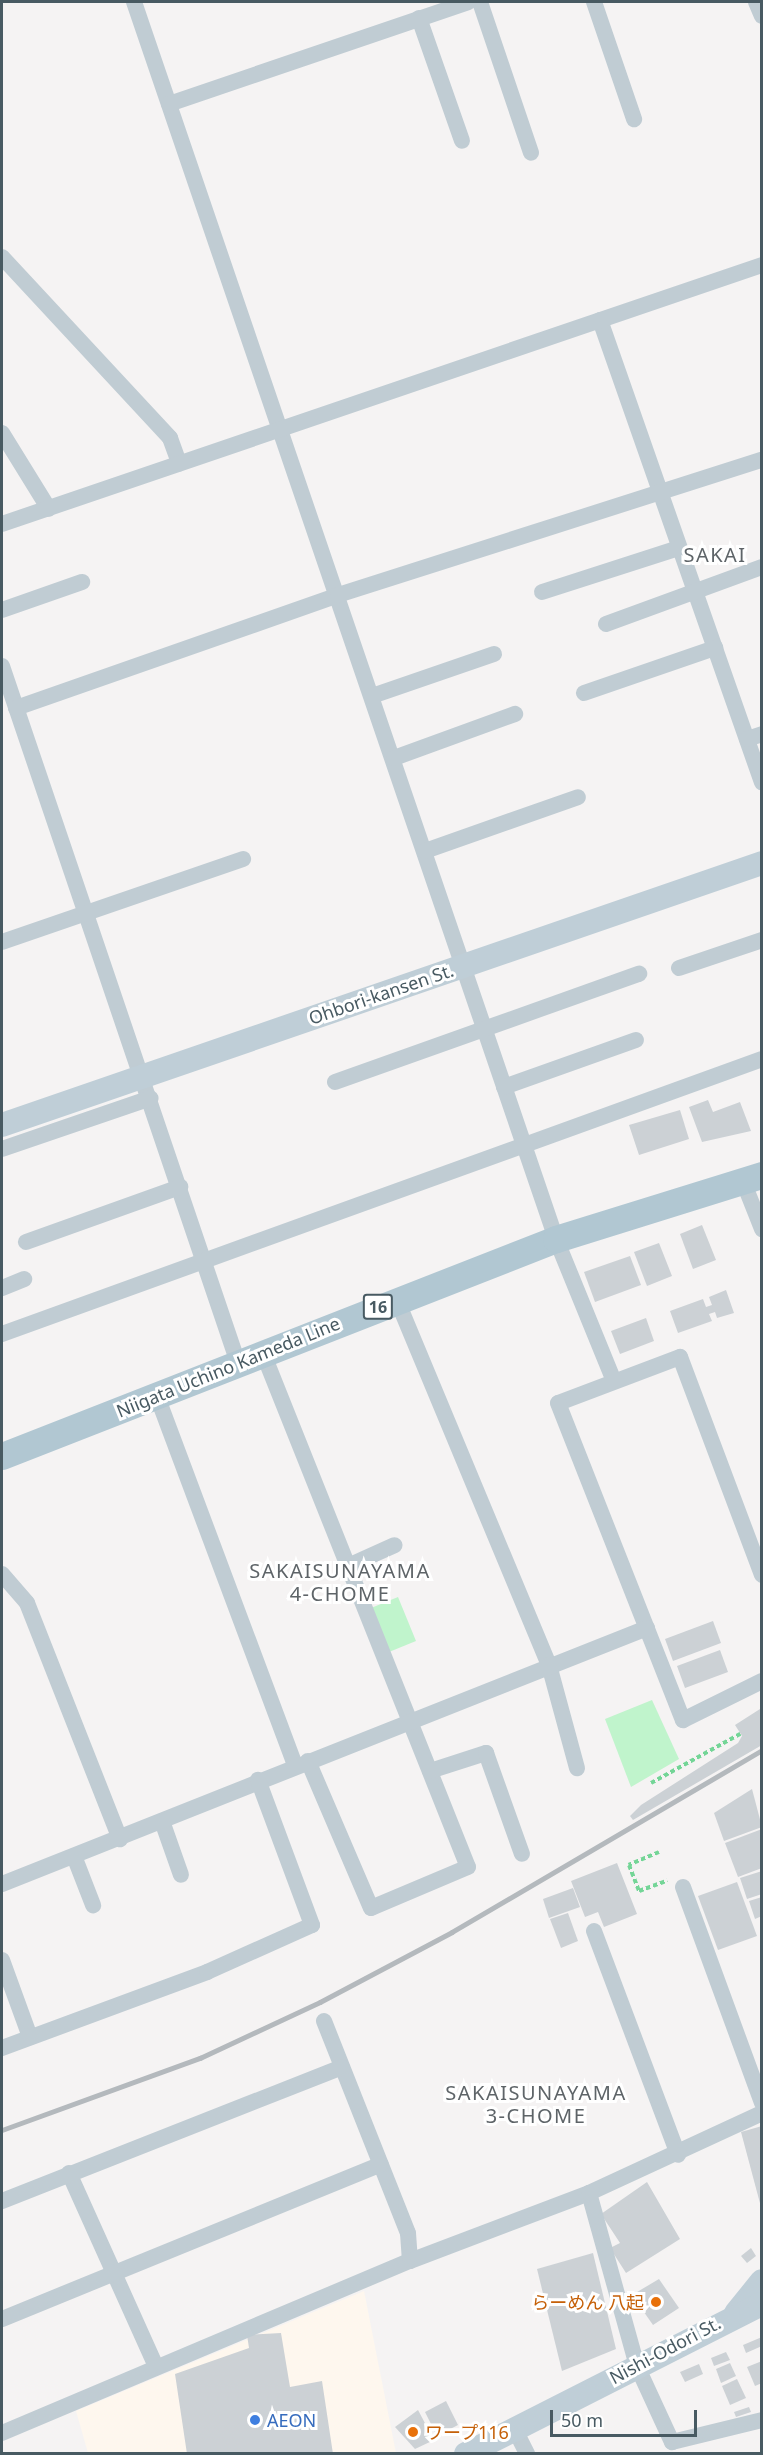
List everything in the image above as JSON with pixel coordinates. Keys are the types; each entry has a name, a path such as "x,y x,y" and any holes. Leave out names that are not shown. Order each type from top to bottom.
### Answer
{"main road":[{"name":"Niigata Uchino Kameda Line","path":"2,1456 556,1239 752,1178"}],"street":[{"path":"134,2 394,758 556,1239 614,1382"},
{"path":"169,104 468,2"},
{"path":"480,2 531,153"},
{"path":"594,2 634,119"},
{"path":"756,2 762,16"},
{"path":"419,18 462,141"},
{"path":"2,257 170,438 179,463"},
{"path":"2,525 279,428 762,265"},
{"path":"600,320 659,495 716,648 754,736 762,783"},
{"path":"2,433 49,509"},
{"path":"16,708 338,596 659,495 762,460"},
{"path":"542,592 679,548"},
{"path":"606,624 762,567"},
{"path":"2,610 82,582"},
{"path":"584,693 716,648"},
{"path":"372,696 494,654"},
{"path":"2,666 147,1088 238,1363"},
{"path":"394,758 515,714"},
{"path":"425,851 579,797"},
{"path":"2,942 243,859"},
{"name":"Ohbori-kansen St.","path":"2,1125 147,1088 464,964 762,863"},
{"path":"679,968 762,940"},
{"path":"335,1082 639,974"},
{"path":"504,1087 636,1040"},
{"path":"2,1334 524,1143 762,1059"},
{"path":"2,1149 147,1088"},
{"path":"752,1178 762,1229"},
{"path":"26,1242 180,1187"},
{"path":"2,1288 24,1280"},
{"path":"397,1300 549,1665 577,1768"},
{"path":"157,1396 302,1763 371,1908 468,1867 263,1353"},
{"path":"762,1575 680,1357 558,1403 683,1720 762,1681"},
{"path":"348,1566 395,1545"},
{"path":"2,1574 27,1603 120,1839"},
{"path":"2,1884 120,1839 258,1780 409,1720 647,1628"},
{"path":"430,1771 486,1753 522,1854"},
{"path":"2,2048 207,1972 312,1925 258,1780"},
{"path":"162,1821 181,1875"},
{"path":"74,1856 93,1905"},
{"path":"683,1887 762,2103"},
{"path":"594,1931 678,2155"},
{"path":"2,1960 30,2037"},
{"path":"324,2021 408,2233 410,2261"},
{"path":"2,2201 342,2067"},
{"path":"2,2433 410,2261 589,2193 678,2155 762,2114"},
{"path":"2,2319 381,2164"},
{"path":"69,2173 156,2367"},
{"path":"589,2193 637,2366 670,2448 762,2420"},
{"name":"Nishi-Odori St.","path":"736,2313 762,2281"},
{"name":"Nishi-Odori St.","path":"466,2454 736,2313 762,2304"},
{"path":"514,2428 527,2454"}],"path":[{"path":"651,1782 741,1734"},
{"path":"639,1890 629,1865 659,1852"}],"shaded area":[{"path":"364,2291 396,2453 88,2453 76,2411"}],"green space":[{"path":"398,1597 416,1641 389,1652 371,1608"},
{"path":"652,1700 679,1759 631,1787 605,1719"}],"building":[{"path":"708,1100 713,1112 740,1102 751,1131 702,1142 689,1107"},
{"path":"680,1110 689,1139 639,1155 629,1125"},
{"path":"702,1225 716,1260 693,1269 680,1234"},
{"path":"659,1243 672,1276 647,1286 634,1252"},
{"path":"630,1256 641,1285 595,1302 584,1272"},
{"path":"726,1290 734,1313 717,1318 715,1312 709,1314 712,1321 678,1333 670,1311 703,1299 706,1307 712,1305 709,1297"},
{"path":"646,1318 654,1341 620,1354 611,1331"},
{"path":"713,1621 721,1643 673,1661 665,1639"},
{"path":"720,1650 728,1672 685,1688 677,1666"},
{"path":"760,1709 762,1745 633,1820 630,1816 641,1805 738,1743 742,1736 735,1725"},
{"path":"752,1789 762,1827 724,1841 714,1813"},
{"path":"762,1829 762,1868 738,1877 725,1843"},
{"path":"617,1863 637,1914 604,1927 598,1912 585,1917 571,1881"},
{"path":"762,1871 762,1894 747,1899 740,1878"},
{"path":"737,1882 757,1936 718,1950 698,1896"},
{"path":"573,1888 580,1907 549,1918 543,1899"},
{"path":"762,1897 762,1916 755,1919 749,1901"},
{"path":"568,1913 578,1941 561,1948 550,1919"},
{"path":"762,2126 762,2207 761,2207 741,2132"},
{"path":"647,2182 680,2239 626,2273 610,2248 620,2243 601,2214"},
{"path":"751,2248 756,2256 747,2263 741,2256"},
{"path":"593,2253 616,2349 562,2371 537,2269"},
{"name":"らーめん 八起","path":"659,2279 679,2308 653,2325 632,2295"},
{"name":"AEON","path":"281,2333 290,2387 322,2381 333,2454 187,2454 175,2374 249,2348 247,2335"},
{"path":"762,2337 762,2346 746,2353 743,2345"},
{"path":"726,2352 730,2360 714,2366 711,2358"},
{"path":"762,2361 762,2383 755,2386 747,2367"},
{"path":"730,2363 736,2376 721,2383 716,2369"},
{"path":"699,2364 703,2374 685,2382 680,2372"},
{"path":"737,2379 746,2398 730,2405 722,2386"},
{"path":"446,2401 458,2425 437,2436 425,2412"},
{"path":"749,2407 751,2412 736,2417 734,2412"},
{"name":"ワープ116","path":"418,2410 434,2440 415,2449 395,2427"}],"railway":[{"path":"2,2130 200,2058 320,2002 452,1932 762,1750"}],"place":[{"name":"らーめん 八起","path":"656,2302"},
{"name":"AEON","path":"255,2420"},
{"name":"ワープ116","path":"413,2432"}],"district":[{"name":"SAKAI","path":"715,554"},
{"name":"SAKAISUNAYAMA 4-CHOME","path":"340,1582"},
{"name":"SAKAISUNAYAMA 3-CHOME","path":"536,2104"}]}
